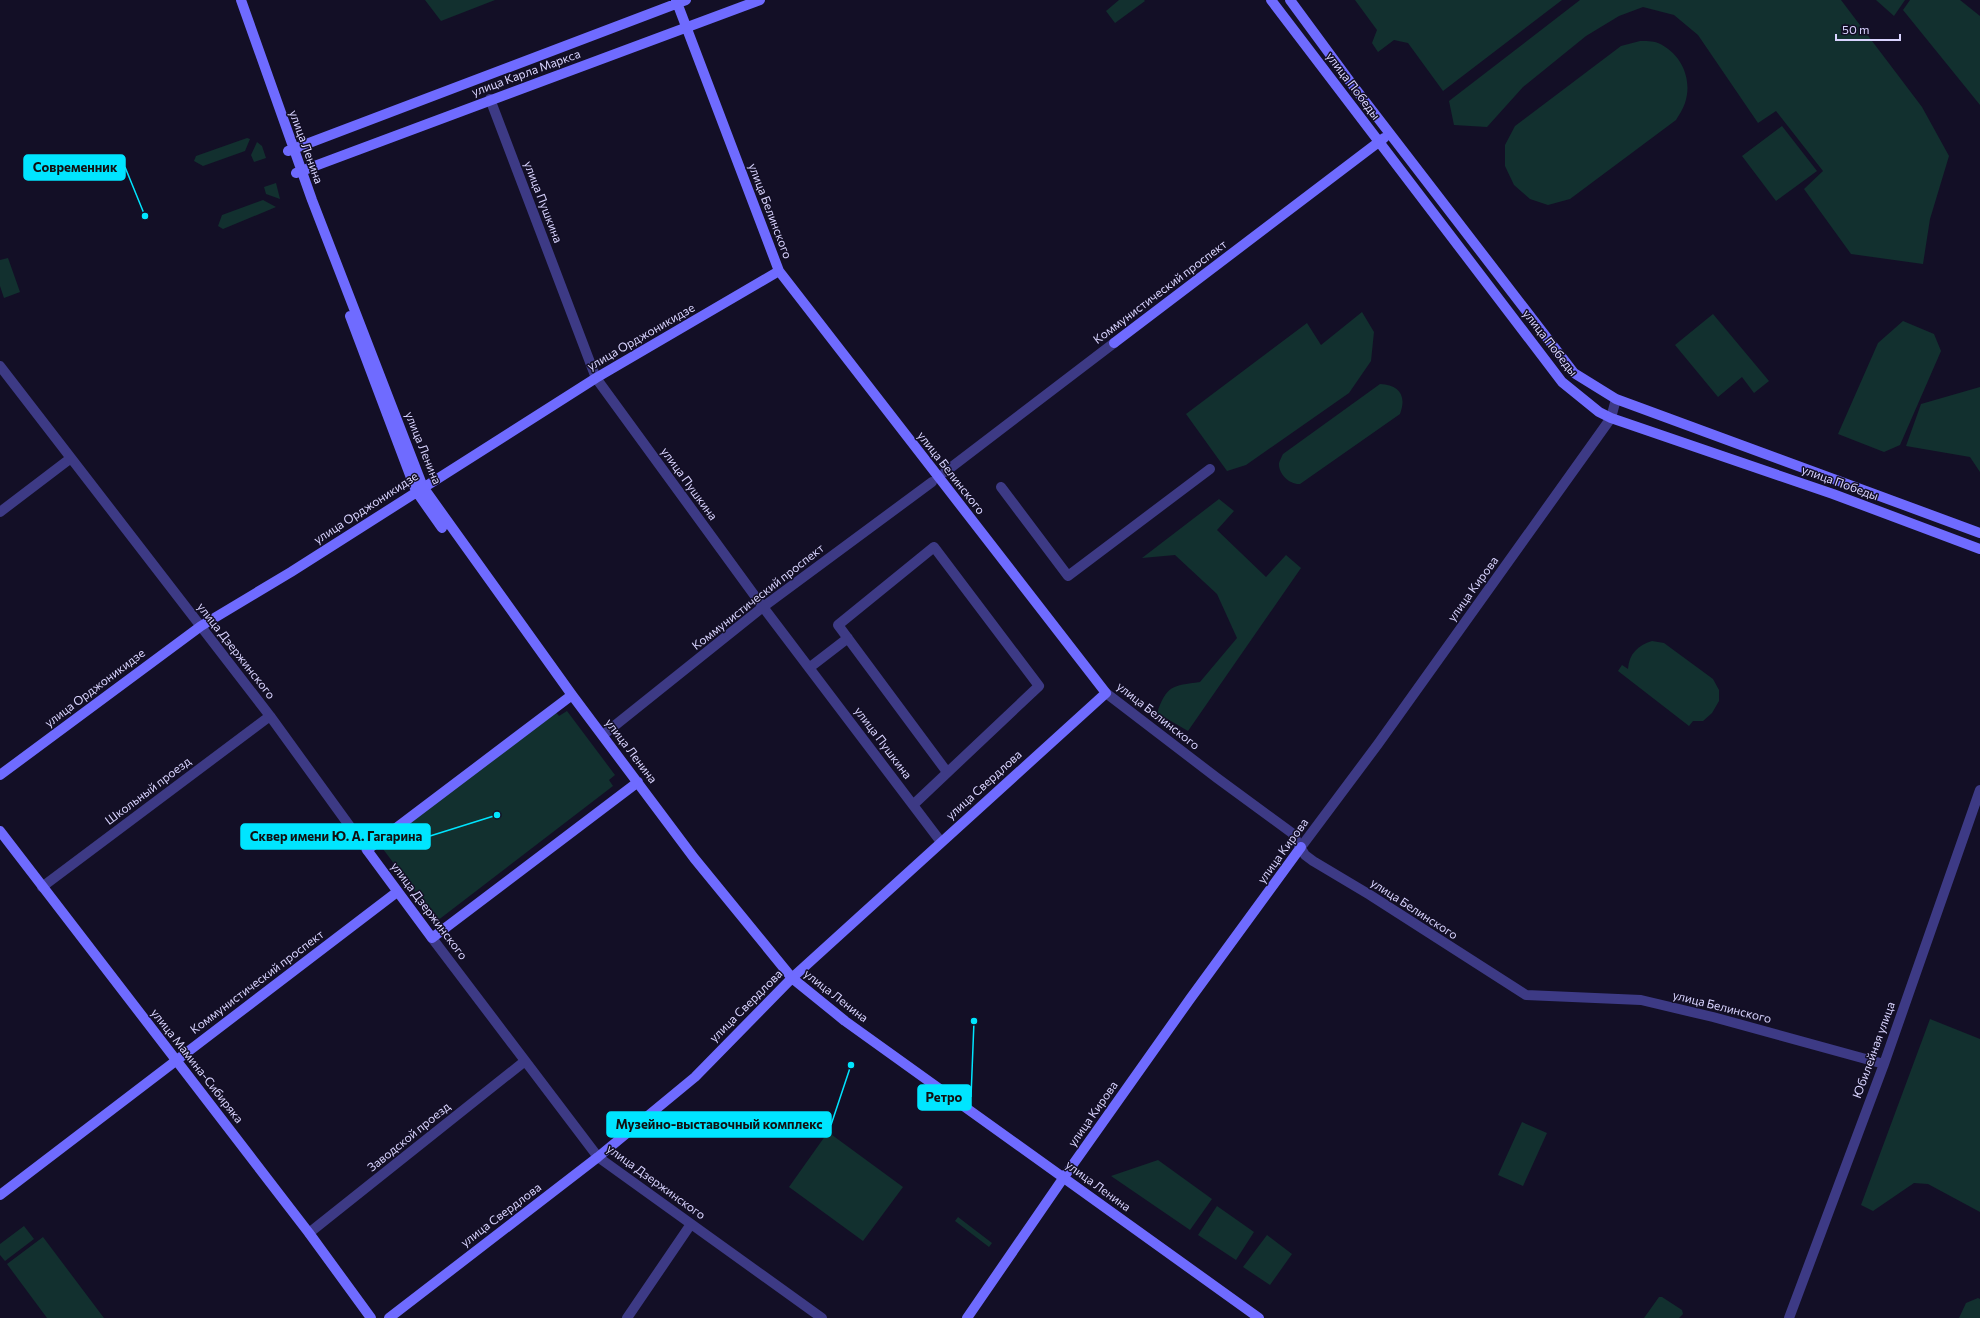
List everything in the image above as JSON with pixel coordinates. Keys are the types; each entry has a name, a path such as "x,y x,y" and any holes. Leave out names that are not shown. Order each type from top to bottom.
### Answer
{"street":[{"path":"235,0 291,150"},
{"name":"улица Ленина","path":"241,0 299,172 419,489 570,696 603,735 636,783 693,860 791,979 1062,1179 1259,1318"},
{"name":"улица Карла Маркса","path":"299,172 490,99 760,0"},
{"name":"улица Победы","path":"1271,0 1562,382 1599,412 1611,418 1833,494 1980,549"},
{"name":"улица Победы","path":"1290,0 1390,134 1574,373 1616,399 1980,533"},
{"name":"улица Карла Маркса","path":"291,150 679,1"},
{"name":"улица Белинского","path":"679,1 686,27 779,271 1106,693 1292,833 1305,855 1313,862 1526,995 1641,1000 1713,1017 1884,1064"},
{"name":"улица Пушкина","path":"490,99 596,378 809,668 941,842"},
{"name":"Коммунистический проспект","path":"945,472 1390,134"},
{"name":"улица Орджоникидзе","path":"0,775 201,626 291,572 419,489 596,378 779,271"},
{"name":"улица Дзержинского","path":"0,366 270,716 397,892 598,1157 816,1316"},
{"name":"улица Кирова","path":"967,1318 1062,1179 1190,999 1374,750 1611,418 1616,399"},
{"path":"0,512 71,458"},
{"path":"1001,486 1068,576 1210,469"},
{"name":"Коммунистический проспект","path":"603,735 764,607 932,482"},
{"path":"913,804 1039,686 934,547 838,625 947,772"},
{"path":"809,668 848,638"},
{"name":"улица Свердлова","path":"388,1318 598,1157 695,1077 791,979 1106,693"},
{"path":"367,850 570,696 636,783 432,938"},
{"name":"Школьный проезд","path":"42,887 270,716"},
{"name":"Юбилейная улица","path":"1789,1318 1884,1064 1980,790"},
{"name":"улица Мамина-Сибиряка","path":"0,831 309,1233 371,1318"},
{"name":"Коммунистический проспект","path":"0,1195 397,892"},
{"name":"Заводской проезд","path":"309,1233 525,1061"},
{"path":"1062,1179 1250,1318"},
{"path":"627,1318 691,1224"}],"green space":[{"path":"425,0 495,0 441,21"},
{"path":"1119,0 1145,1 1115,23 1106,11"},
{"path":"1355,0 1562,0 1443,91 1408,43 1394,40 1378,52 1372,43 1377,30"},
{"path":"1580,0 1841,0 1922,107 1949,156 1930,219 1923,264 1851,254 1804,189 1823,171 1776,111 1758,123 1698,35 1674,15 1643,7 1619,16 1586,36 1523,87 1487,127 1454,125 1449,101"},
{"path":"1876,0 1905,0 1894,16"},
{"path":"1910,0 1960,0 1980,16 1980,105 1903,10"},
{"path":"1640,41 1656,42 1666,47 1679,60 1683,68 1686,76 1687,94 1684,105 1676,120 1570,199 1548,205 1530,199 1514,185 1505,166 1505,145 1515,126 1621,46"},
{"path":"1782,126 1817,171 1776,201 1742,156"},
{"path":"247,138 250,139 245,151 203,166 194,161 196,156"},
{"path":"257,142 262,146 266,158 254,162 251,155"},
{"path":"276,183 280,199 266,194 264,187"},
{"path":"263,200 276,207 223,229 218,226 222,215"},
{"path":"8,258 20,292 4,298 0,286 0,260"},
{"path":"1362,312 1374,332 1371,361 1349,393 1246,465 1227,471 1186,414 1307,323 1321,345"},
{"path":"1713,314 1769,381 1754,393 1742,377 1718,397 1675,345"},
{"path":"1903,321 1934,334 1941,351 1900,445 1884,452 1838,434 1878,343"},
{"path":"1380,384 1392,386 1400,392 1402,396 1402,407 1400,414 1300,484 1292,483 1285,478 1279,467 1283,454"},
{"path":"1980,387 1980,472 1970,457 1906,446 1921,404"},
{"path":"1219,499 1234,511 1217,530 1266,577 1286,555 1301,568 1188,731 1157,713 1164,697 1172,688 1200,682 1237,638 1217,594 1175,555 1142,558"},
{"path":"1652,641 1664,643 1713,679 1719,690 1719,701 1712,713 1703,721 1693,721 1689,726 1618,671 1622,665 1628,669 1630,659 1635,651 1642,645"},
{"path":"555,711 559,716 567,711 615,775 609,780 613,786 437,921 380,845"},
{"path":"1930,1019 1980,1039 1980,1212 1928,1184 1914,1183 1873,1211 1861,1205"},
{"path":"1522,1122 1547,1133 1523,1186 1498,1175"},
{"path":"828,1132 903,1187 863,1241 789,1187"},
{"path":"1158,1160 1212,1199 1190,1230 1111,1176"},
{"path":"1217,1206 1254,1232 1236,1260 1198,1235"},
{"path":"958,1217 992,1243 989,1247 955,1221"},
{"path":"24,1226 34,1239 5,1261 0,1255 0,1244"},
{"path":"1267,1235 1292,1254 1270,1285 1243,1267"},
{"path":"43,1237 104,1318 47,1318 7,1264"},
{"path":"1659,1297 1662,1297 1682,1310 1683,1314 1679,1318 1644,1318"},
{"path":"1978,1298 1980,1299 1980,1318 1959,1318 1966,1303"}],"place":[{"name":"Современник","path":"145,216"},
{"name":"Сквер имени Ю. А. Гагарина","path":"497,815"},
{"name":"Ретро","path":"974,1021"},
{"name":"Музейно-выставочный комплекс","path":"851,1065"}]}
